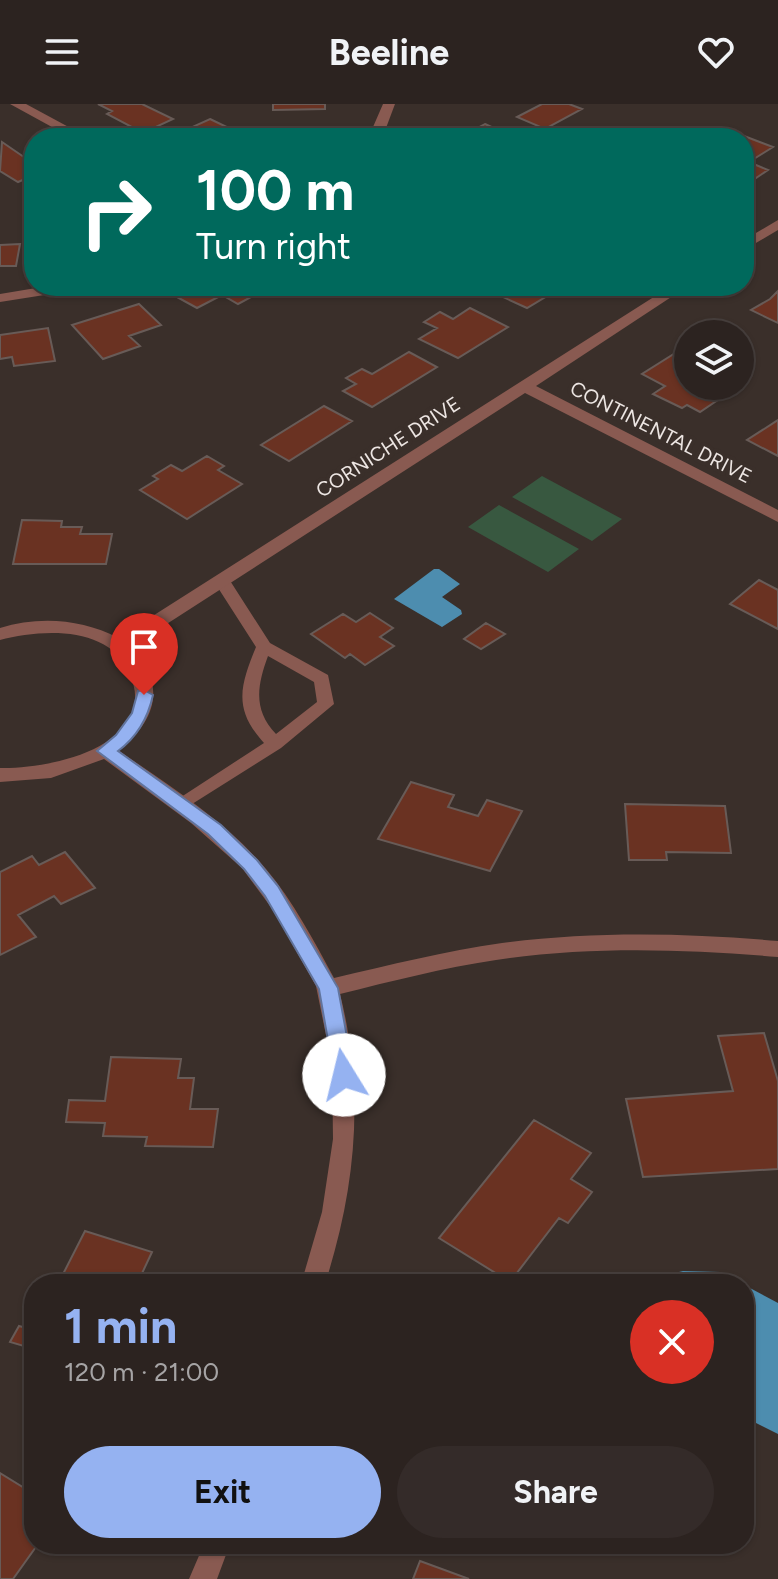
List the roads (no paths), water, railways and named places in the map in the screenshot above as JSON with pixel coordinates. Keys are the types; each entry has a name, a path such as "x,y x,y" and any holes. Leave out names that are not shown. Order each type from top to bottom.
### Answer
{"street":[{"path":"16,104 63,128"},
{"path":"379,128 389,104"},
{"path":"754,240 778,224"},
{"path":"0,298 24,294"},
{"name":"CORNICHE DRIVE","path":"119,646 665,296"},
{"name":"CONTINENTAL DRIVE","path":"524,386 778,517"},
{"path":"0,634 37,627 63,627 95,634 119,646 129,655 141,673 144,695 140,714 122,739 106,751 70,769 42,775 0,775"},
{"path":"106,751 215,830 265,882 293,924 328,988 344,1075 347,1129 328,1242 317,1274"},
{"path":"328,988 459,958 536,947 616,941 708,942 778,949"},
{"path":"203,1579 213,1554"}],"lane":[{"path":"181,805 275,744 326,704 322,679 264,647 221,580"},
{"path":"264,647 249,685 254,724 275,744"}],"water":[{"path":"434,569 439,569 460,584 442,597 461,610 462,614 442,627 394,599"},
{"path":"683,1271 724,1274 671,1274"},
{"path":"754,1290 778,1303 778,1434 754,1422"}]}
